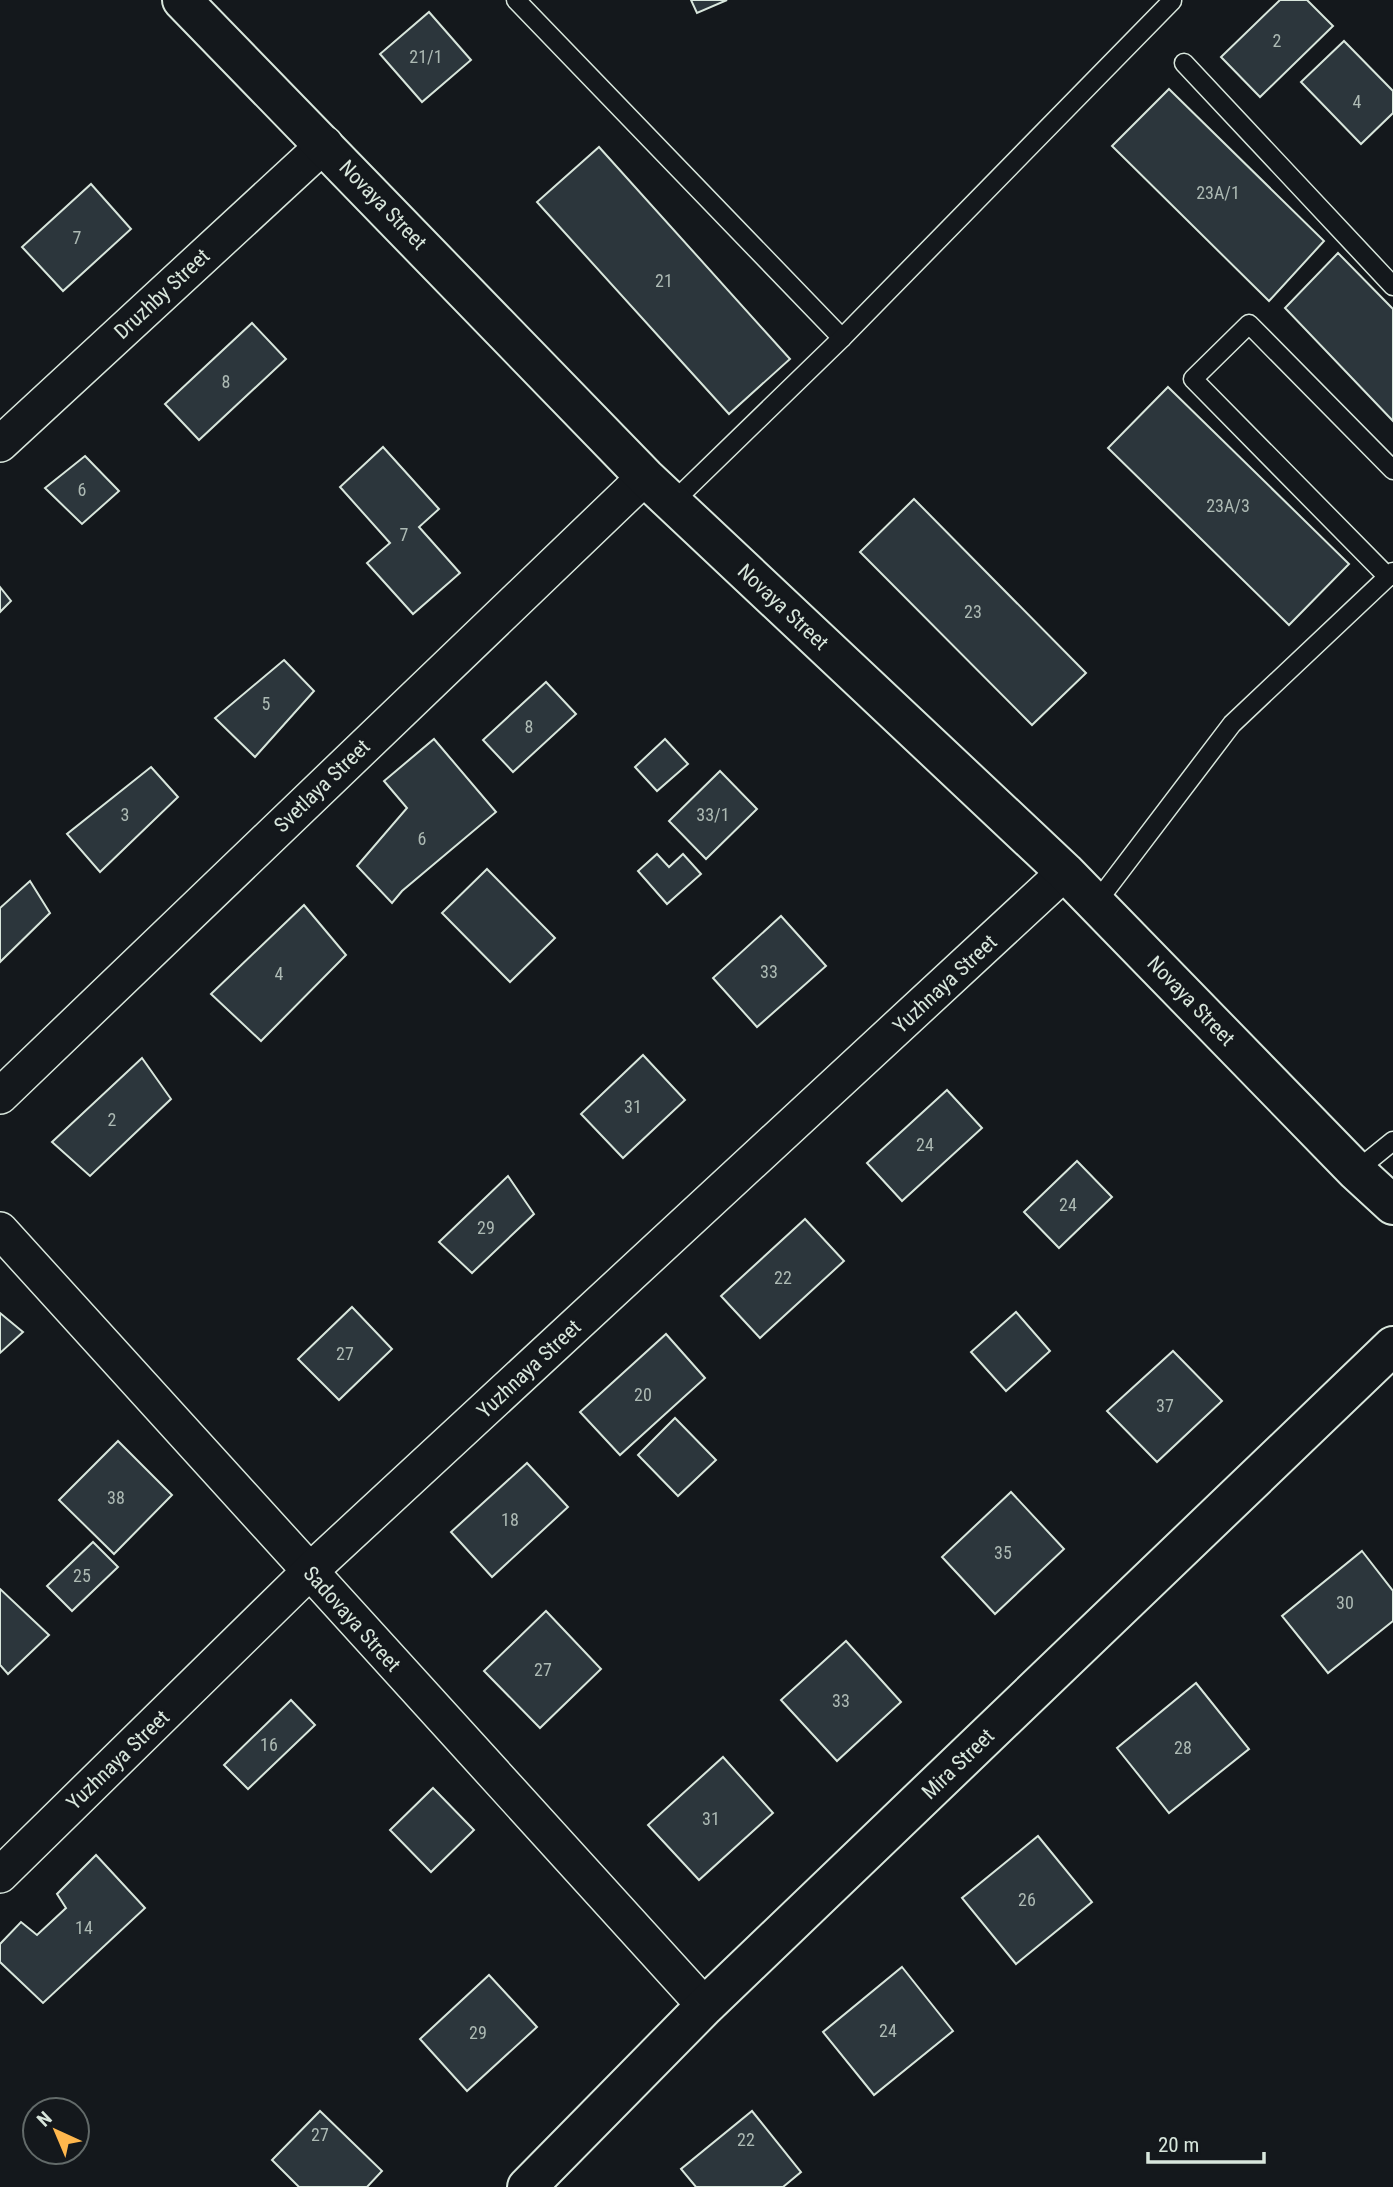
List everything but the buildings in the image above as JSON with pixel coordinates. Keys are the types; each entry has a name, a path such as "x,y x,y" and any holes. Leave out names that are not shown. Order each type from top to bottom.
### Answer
{"street":[{"name":"Novaya Street","path":"182,0 310,133 325,144 645,477 1065,872 1356,1171 1393,1205"},
{"name":"Druzhby Street","path":"0,444 325,144"},
{"name":"Svetlaya Street","path":"0,1096 645,477"},
{"name":"Yuzhnaya Street","path":"0,1875 309,1572 1065,872"},
{"name":"Sadovaya Street","path":"0,1230 705,2006"},
{"name":"Mira Street","path":"527,2187 705,2006 1393,1346"}],"lane":[{"path":"516,0 842,338"},
{"path":"672,503 842,338 1172,1"},
{"path":"1184,63 1393,286"},
{"path":"1096,903 1232,724 1391,575 1193,379 1249,324 1393,470"},
{"path":"1356,1171 1393,1141"}]}
